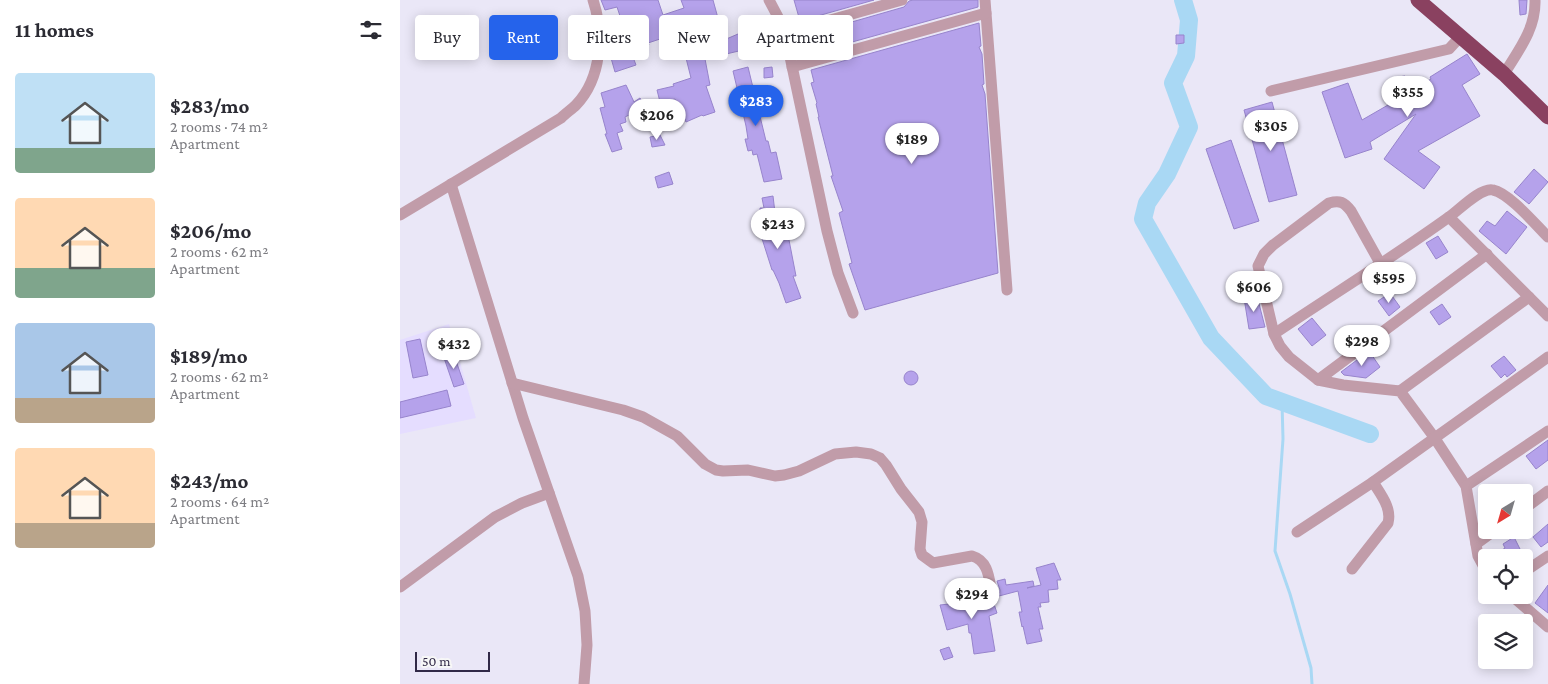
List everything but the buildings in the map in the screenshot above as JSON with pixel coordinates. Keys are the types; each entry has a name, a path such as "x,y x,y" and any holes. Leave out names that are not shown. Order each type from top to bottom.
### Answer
{"highway":[{"path":"1418,0 1504,74 1548,117"}],"street":[{"path":"400,215 561,118 577,104 589,86 598,61 600,37 597,13 593,0"},
{"path":"769,0 776,15"},
{"path":"848,15 902,0"},
{"path":"985,0 1007,290"},
{"path":"1504,74 1532,27 1535,18 1535,0"},
{"path":"792,66 986,13"},
{"path":"1271,91 1449,48 1460,37"},
{"path":"791,60 827,231 838,273 853,313"},
{"path":"451,184 512,383 578,576 585,612 587,645 584,684"},
{"path":"1274,334 1449,217 1481,192 1492,189 1502,194 1516,205 1548,237"},
{"path":"1380,263 1351,211 1345,203 1338,201 1329,203 1273,245 1264,254 1258,266 1274,334 1280,346 1290,357 1318,380 1343,385 1400,391 1530,297"},
{"path":"1449,217 1548,316"},
{"path":"1318,380 1488,254"},
{"path":"1297,532 1373,482 1548,357"},
{"path":"512,383 623,410 644,417 677,436 705,464 716,470 748,470 775,476 799,471 835,454 856,452 871,454 880,458 886,465 901,489 919,512 922,522 920,549 922,555 933,563 972,556 978,558 984,564 992,594"},
{"path":"1400,391 1434,437 1466,486 1478,556"},
{"path":"1466,486 1548,430"},
{"path":"1352,569 1388,523 1390,515 1373,482"},
{"path":"1533,502 1548,491"},
{"path":"400,588 495,517 522,503 549,493"},
{"path":"1476,544 1483,539"},
{"path":"1533,566 1547,557"},
{"path":"1521,604 1548,627"}],"shaded area":[{"path":"449,324 476,418 400,434 400,340"}],"waterway":[{"path":"1183,0 1189,20 1186,56 1173,83 1189,127 1167,174 1147,203 1143,219 1211,338 1266,396 1370,434"},
{"path":"1282,402 1283,439 1275,551 1290,594 1311,668 1312,684"}]}
